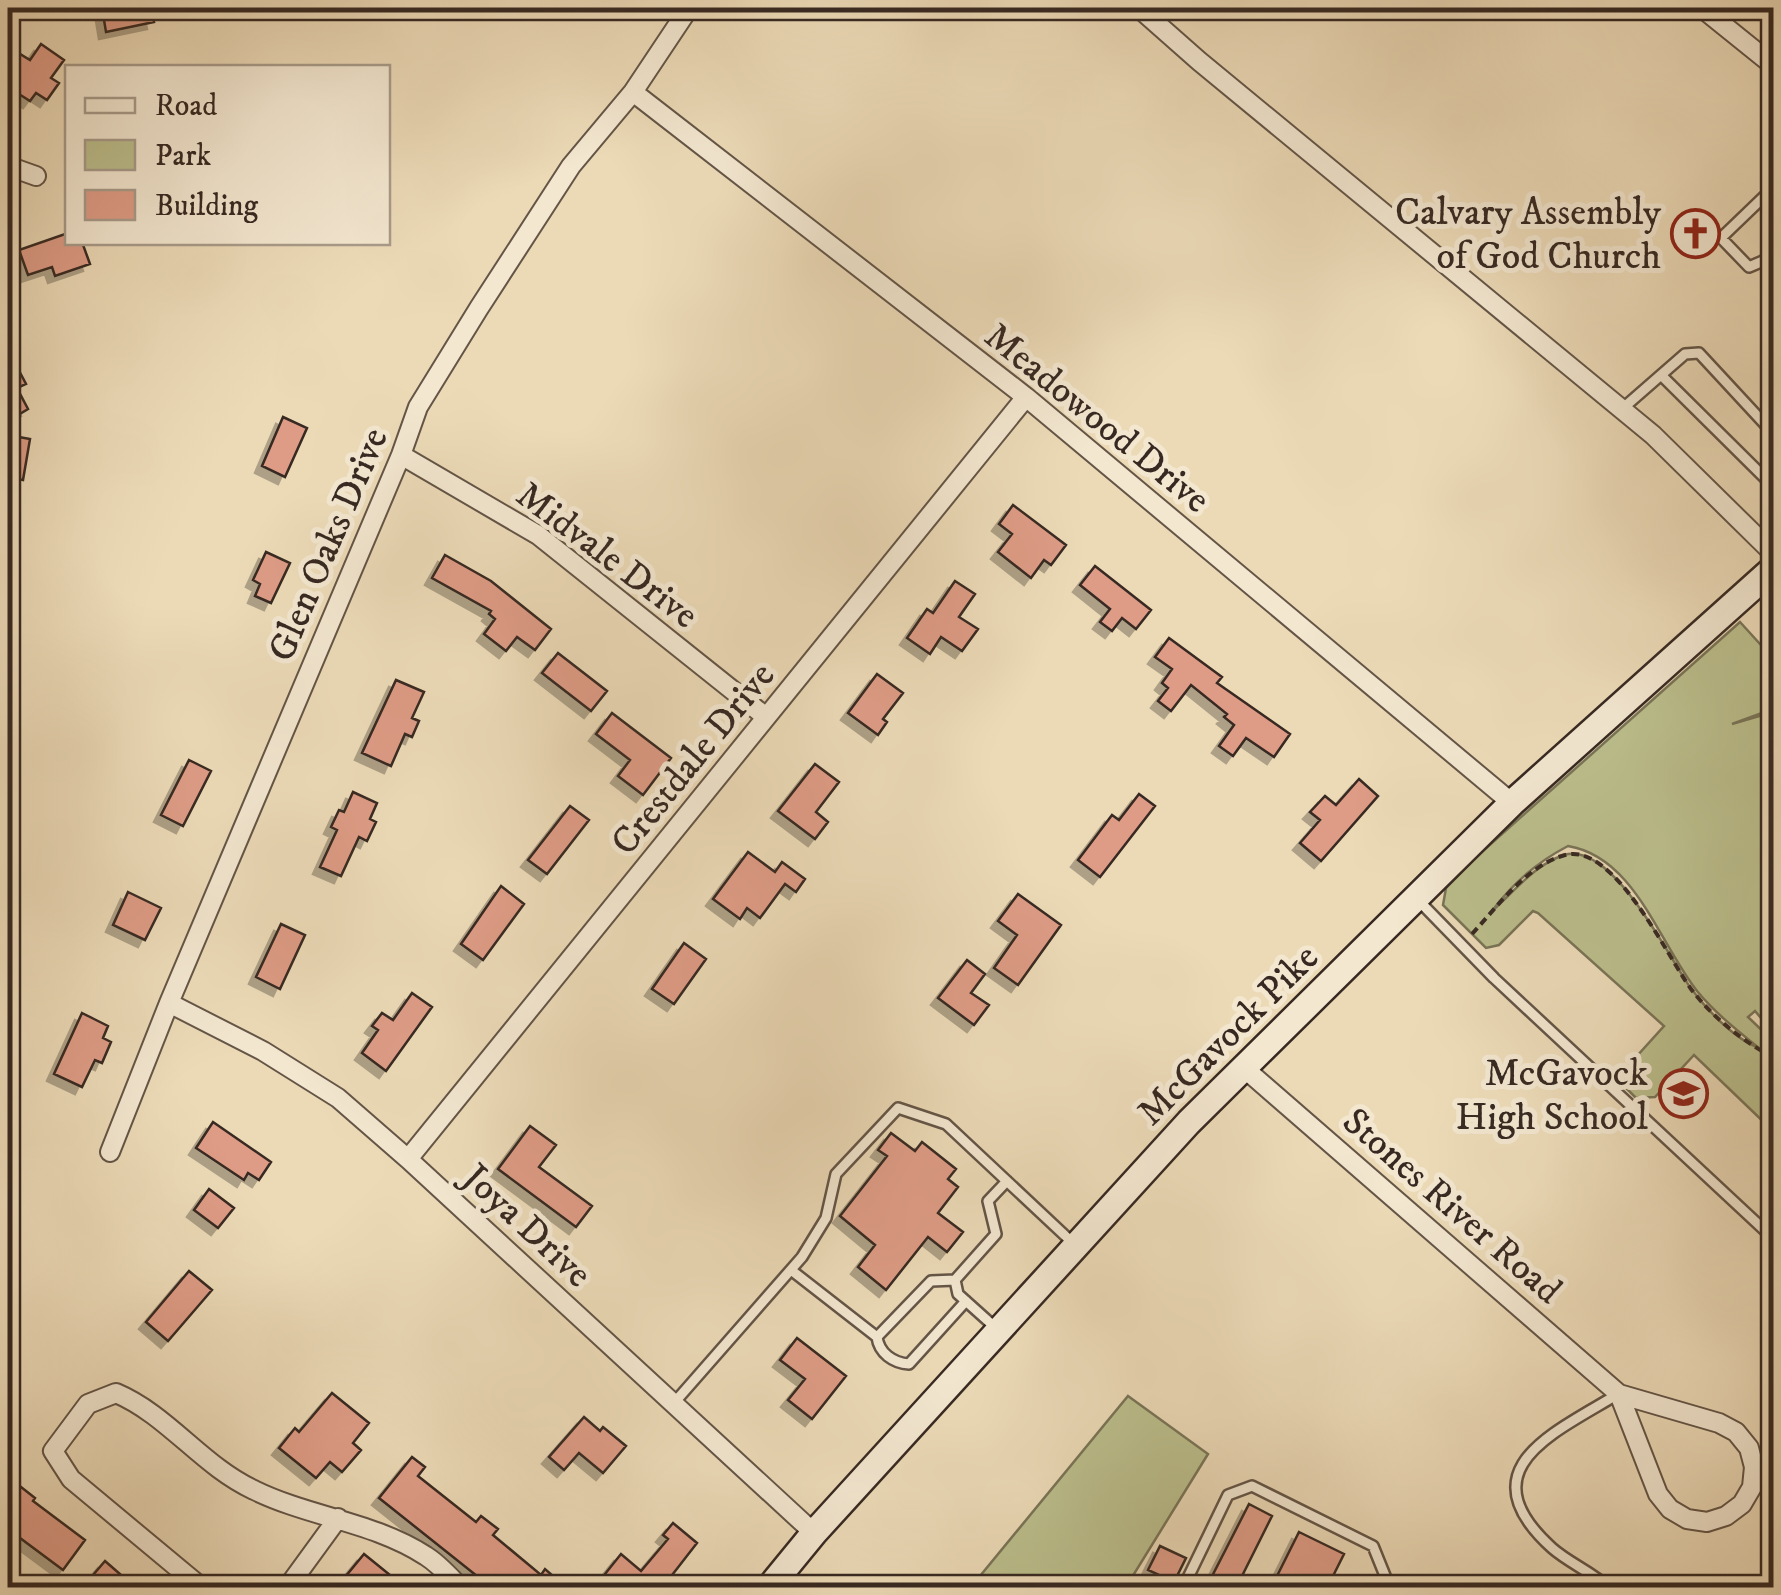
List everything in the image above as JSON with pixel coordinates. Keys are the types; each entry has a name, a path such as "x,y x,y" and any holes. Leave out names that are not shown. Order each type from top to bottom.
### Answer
{"main road":[{"name":"McGavock Pike","path":"769,1588 814,1533 1189,1122 1512,803 1774,568"}],"street":[{"name":"Glen Oaks Drive","path":"110,1152 418,407 571,166 633,92 688,8"},
{"path":"1139,8 1653,434 1774,554"},
{"path":"1702,8 1774,66"},
{"name":"Meadowood Drive","path":"633,92 1026,397 1512,803"},
{"path":"8,166 36,176"},
{"name":"Crestdale Drive","path":"408,1159 1026,397"},
{"name":"Midvale Drive","path":"401,455 538,535 766,717"},
{"name":"Joya Drive","path":"169,1003 263,1051 338,1098 814,1533"},
{"name":"Stones River Road","path":"1244,1068 1619,1394"},
{"path":"202,1588 71,1479 53,1451 88,1404 116,1393 140,1403 214,1466 254,1490 338,1518 427,1557 460,1588"},
{"path":"1619,1394 1719,1422 1736,1432 1748,1448 1754,1467 1752,1487 1742,1504 1726,1516 1707,1522 1688,1519 1670,1510 1658,1494 1619,1394"},
{"path":"287,1588 338,1518"}],"lane":[{"path":"1774,187 1721,238 1749,267 1762,262 1774,250"},
{"path":"1622,409 1685,354 1699,354 1774,434"},
{"path":"1661,375 1774,487"},
{"path":"1416,898 1774,1239"},
{"path":"674,1403 791,1270 826,1218 836,1174 898,1108 946,1124 1076,1246"},
{"path":"877,1337 932,1281 955,1280 996,1234 988,1202 1006,1181"},
{"path":"791,1270 877,1337 878,1347 896,1364 909,1364 966,1301"},
{"path":"955,1280 958,1294 999,1330"},
{"path":"1610,1588 1554,1550 1530,1524 1517,1499 1514,1482 1536,1446 1619,1394"},
{"path":"1183,1588 1228,1495 1252,1486 1374,1546 1390,1588"}],"path":[{"path":"1462,945 1510,893 1546,862 1569,854 1592,858 1612,874 1638,906 1700,999 1751,1046 1774,1058"}],"green space":[{"name":"McGavock High School","path":"1740,622 1770,655 1773,652 1773,709 1732,724 1773,712 1773,1032 1755,1011 1748,1017 1773,1041 1773,1131 1694,1055 1655,1097 1636,1098 1623,1085 1627,1067 1664,1026 1538,913 1533,911 1499,945 1486,948 1443,905 1446,888","holes":["1568,846 1591,853 1628,884 1697,991 1759,1048 1730,1031 1712,1014 1619,882 1601,865 1582,855 1564,855 1543,865 1492,911 1526,874 1557,852"]},
{"path":"1128,1396 1208,1454 1126,1587 971,1587"}],"building":[{"path":"102,8 151,8 154,22 106,32"},
{"path":"41,44 64,60 51,78 59,83 47,100 36,93 30,101 11,89 18,79 8,72 20,54 30,60"},
{"path":"65,234 65,245 83,245 90,264 55,276 52,267 28,275 19,250"},
{"path":"8,350 26,384 17,388 28,409 8,421"},
{"path":"283,417 307,428 285,477 262,466"},
{"path":"8,435 30,439 23,480 8,477"},
{"path":"1013,505 1066,545 1051,565 1044,560 1031,578 998,552 1012,534 999,524"},
{"path":"266,552 290,563 271,603 255,596 260,584 253,580"},
{"path":"445,555 491,581 551,629 535,650 517,637 506,651 484,634 495,619 489,614 491,611 432,578"},
{"path":"1095,566 1151,610 1136,629 1122,618 1112,631 1100,622 1110,609 1080,585"},
{"path":"955,581 975,594 959,617 978,629 962,651 941,637 930,654 907,638 927,609 933,613"},
{"path":"1169,638 1222,677 1217,683 1290,734 1274,757 1246,738 1233,756 1219,746 1234,725 1224,717 1227,714 1191,685 1171,711 1158,701 1168,688 1162,683 1172,669 1155,657"},
{"path":"558,653 607,691 591,711 542,673"},
{"path":"877,674 903,693 883,719 887,722 878,735 848,713"},
{"path":"396,680 424,692 412,718 419,721 412,737 405,734 391,766 362,753"},
{"path":"612,713 671,758 643,795 618,776 630,760 596,734"},
{"path":"189,760 211,771 183,826 161,815"},
{"path":"815,764 839,782 816,812 828,822 815,839 778,811"},
{"path":"1359,779 1378,796 1321,861 1300,843 1320,820 1310,812 1325,796 1336,805"},
{"path":"353,792 377,803 370,819 376,822 367,841 359,837 341,876 320,867 337,830 331,827 339,810 344,812"},
{"path":"1139,794 1155,806 1100,877 1078,860 1112,815 1119,820"},
{"path":"570,806 589,820 547,874 528,860"},
{"path":"748,852 775,872 782,862 805,879 796,892 785,884 760,918 747,908 740,919 713,899"},
{"path":"501,886 524,904 483,960 461,944"},
{"path":"128,892 161,908 145,940 113,925"},
{"path":"1018,894 1061,925 1018,985 994,968 1017,935 998,921"},
{"path":"281,924 305,935 280,989 256,977"},
{"path":"684,943 706,959 674,1004 652,989"},
{"path":"967,960 985,974 971,993 989,1005 974,1025 938,998"},
{"path":"412,993 432,1007 386,1071 362,1053 378,1030 372,1026 382,1013 393,1020"},
{"path":"82,1013 108,1026 103,1038 111,1042 102,1063 95,1060 82,1087 54,1074"},
{"path":"213,1122 271,1162 259,1180 248,1173 244,1180 196,1148"},
{"path":"530,1126 556,1145 539,1167 592,1206 576,1227 498,1169"},
{"path":"891,1133 915,1151 922,1142 956,1169 948,1179 958,1187 938,1213 963,1232 947,1252 928,1237 886,1290 858,1267 875,1245 840,1216 887,1156 878,1150"},
{"path":"209,1189 234,1208 218,1228 194,1210"},
{"path":"189,1271 212,1290 168,1341 146,1322"},
{"path":"797,1338 846,1376 812,1419 788,1400 805,1379 780,1360"},
{"path":"332,1393 369,1423 353,1443 361,1450 342,1472 330,1462 316,1478 279,1448 295,1428 299,1432"},
{"path":"584,1417 626,1446 603,1473 579,1453 564,1470 549,1457"},
{"path":"412,1457 425,1467 418,1476 476,1522 481,1516 498,1529 493,1535 541,1575 545,1569 567,1588 492,1588 379,1498"},
{"path":"21,1487 35,1498 33,1501 85,1540 63,1570 8,1529 8,1504"},
{"path":"1249,1504 1272,1516 1236,1588 1206,1588"},
{"path":"673,1523 697,1543 662,1588 621,1588 605,1574 621,1554 641,1571 668,1539 663,1535"},
{"path":"1299,1532 1344,1554 1327,1588 1271,1588"},
{"path":"1160,1546 1186,1558 1174,1582 1148,1570"},
{"path":"364,1554 406,1588 336,1588"},
{"path":"105,1561 136,1588 82,1588"}],"place":[{"name":"Calvary Assembly of God Church","path":"1696,233"},
{"name":"McGavock High School","path":"1683,1094"}]}
